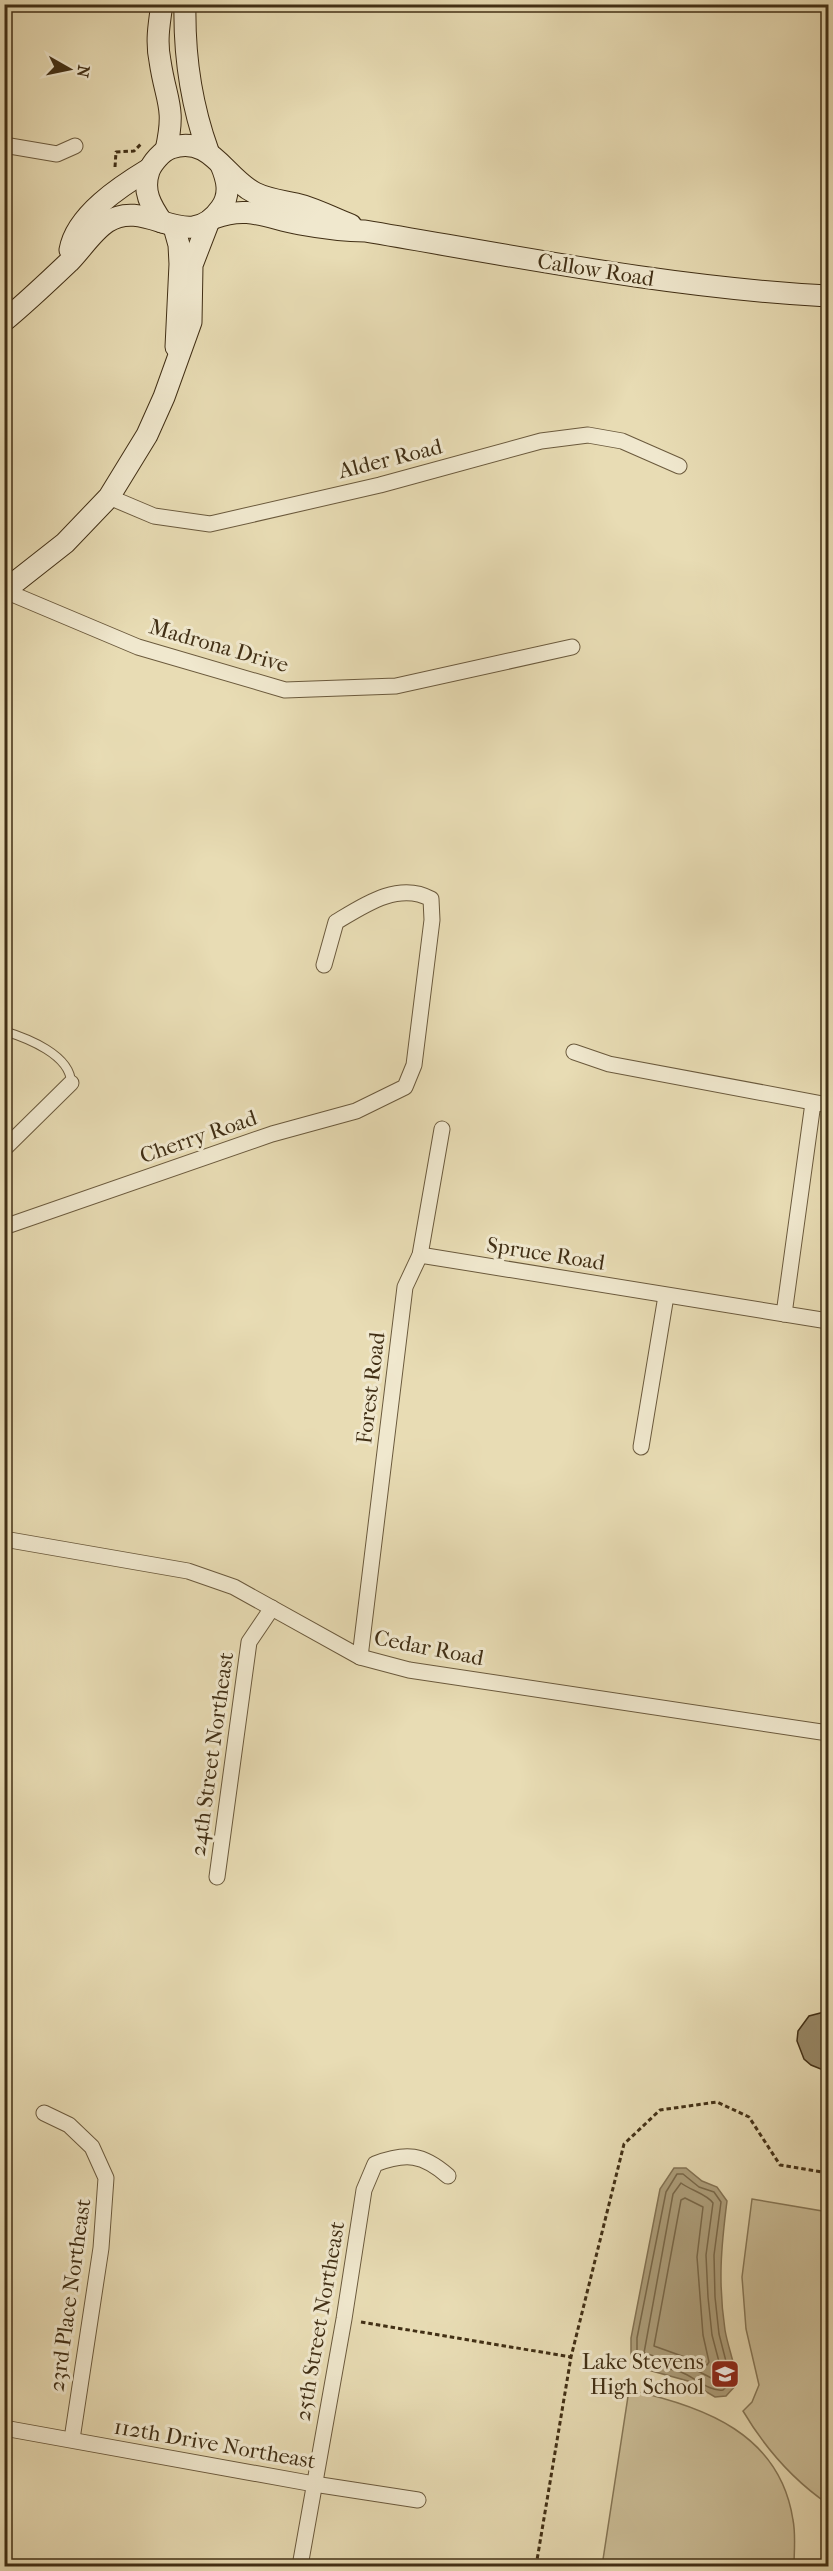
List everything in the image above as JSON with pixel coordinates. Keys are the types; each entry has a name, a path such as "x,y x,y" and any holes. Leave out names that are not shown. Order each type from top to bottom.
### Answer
{"street":[{"path":"68,263 72,243 97,207 115,189 149,169 166,150 172,124 172,109 159,61 158,33 162,4"},
{"path":"5,591 65,543 110,497 147,435 164,397 191,322 192,265 211,220 224,205 228,190 227,180 196,113 185,54 185,4"},
{"path":"4,145 57,154 75,146"},
{"path":"166,150 178,146 196,146 215,158"},
{"name":"Callow Road","path":"215,158 258,195 323,212 365,231"},
{"path":"149,169 146,184 150,206 168,224 179,245 176,360"},
{"name":"Callow Road","path":"211,220 232,211 247,211 298,224 340,231 365,231 588,269 702,285 828,296"},
{"path":"4,321 68,263 108,221 142,215 193,229 211,220"},
{"name":"Alder Road","path":"110,497 154,516 210,524 380,485 541,441 588,435 622,441 679,466"},
{"name":"Madrona Drive","path":"5,591 138,647 285,690 396,686 572,647"},
{"name":"Cherry Road","path":"4,1227 272,1134 356,1111 405,1087 414,1065 432,920 431,899 418,892 373,899 336,922 324,965"},
{"path":"574,1052 609,1064 821,1104 784,1314"},
{"path":"4,1149 71,1083"},
{"name":"Forest Road","path":"360,1657 405,1287 420,1255 442,1129"},
{"name":"Spruce Road","path":"420,1255 828,1321"},
{"path":"641,1447 666,1296"},
{"name":"Cedar Road","path":"4,1539 188,1571 234,1587 360,1657 419,1671 828,1733"},
{"name":"24th Street Northeast","path":"217,1876 249,1642 272,1608"},
{"name":"23rd Place Northeast","path":"44,2113 69,2125 92,2146 106,2178 101,2248 72,2439"},
{"name":"25th Street Northeast","path":"300,2566 344,2319 364,2190 375,2164 404,2156 422,2158 433,2163 448,2176"},
{"name":"112th Drive Northeast","path":"4,2428 314,2484 418,2500"}],"lane":[{"path":"4,1031 44,1049 60,1060 71,1076 71,1083"}],"path":[{"path":"115,189 116,152 134,151 144,141"},
{"path":"536,2566 571,2357 624,2144 660,2110 717,2102 749,2117 780,2165 828,2173"},
{"path":"344,2319 571,2357"}],"shaded area":[{"path":"752,2199 828,2212 828,2504 803,2485 781,2462 743,2411 752,2402 759,2385 746,2329 742,2277"},
{"path":"629,2390 684,2405 710,2415 755,2445 772,2466 785,2490 794,2526 794,2566 602,2566"}],"water":[{"path":"674,2168 686,2168 702,2181 717,2187 727,2201 721,2281 725,2330 737,2384 726,2396 715,2397 688,2381 641,2368 631,2359 631,2338 660,2189"}],"building":[{"path":"828,2011 828,2072 811,2065 804,2059 797,2041 798,2031 809,2016"}],"place":[{"name":"Lake Stevens High School","path":"725,2374"}]}
